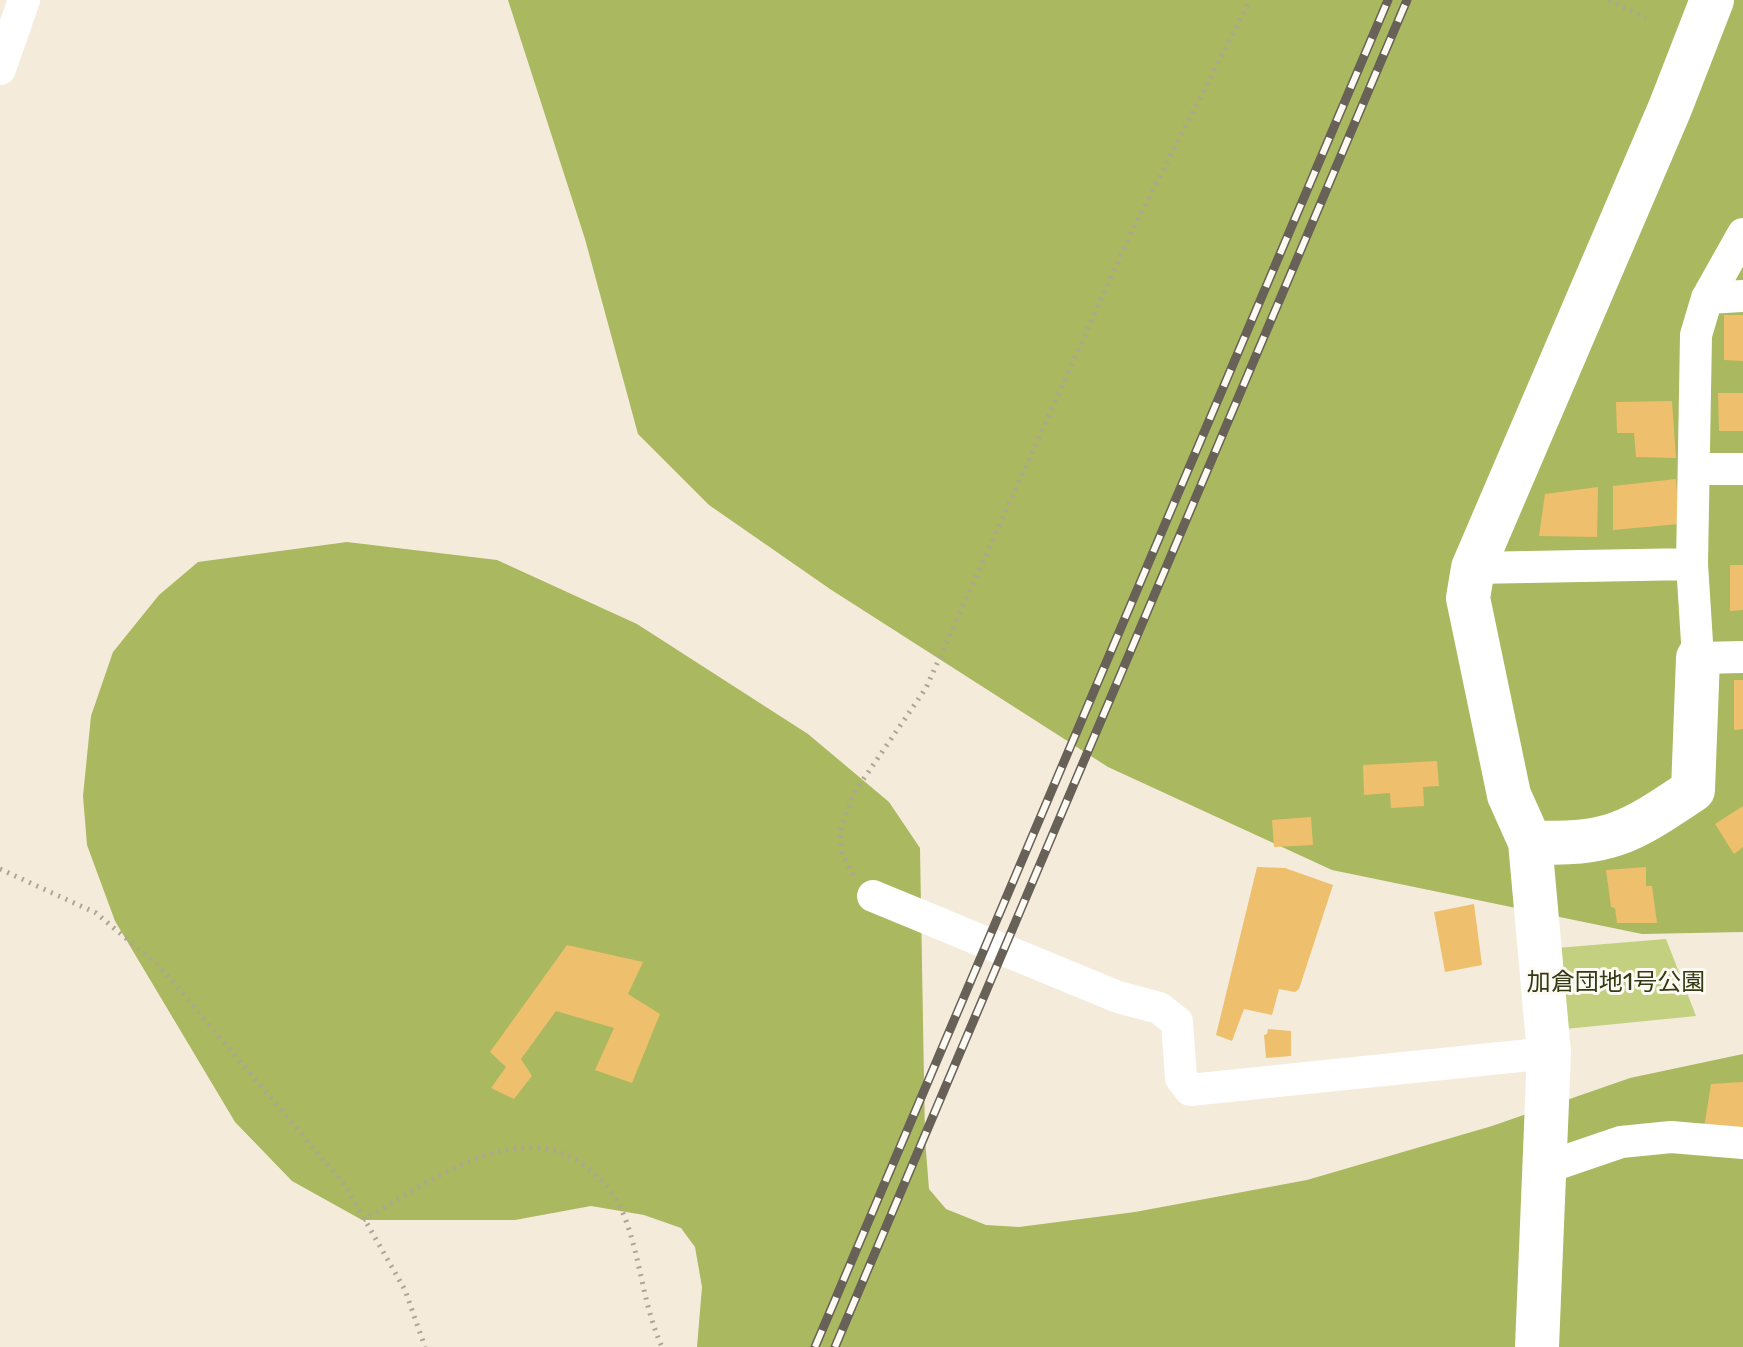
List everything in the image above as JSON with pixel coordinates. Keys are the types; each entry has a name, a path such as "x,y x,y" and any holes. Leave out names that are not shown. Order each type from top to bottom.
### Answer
{"street":[{"path":"0,69 24,0"},
{"path":"1537,1347 1549,1053 1530,842 1509,795 1468,598 1473,568 1670,108 1712,0"},
{"path":"1530,842 1579,844 1633,830 1693,790 1698,658 1692,564 1696,335 1707,298 1743,234"},
{"path":"1707,298 1743,296"},
{"path":"1696,469 1743,469"},
{"path":"1473,568 1692,564"},
{"path":"1698,658 1743,657"},
{"path":"873,896 1118,997 1159,1008 1177,1022 1181,1078 1190,1090 1549,1053"},
{"path":"1542,1169 1621,1142 1671,1137 1743,1143"}],"path":[{"path":"873,896 855,879 842,853 840,831 854,793 926,688 981,573 1053,400 1130,235 1250,0"},
{"path":"1609,0 1646,18"},
{"path":"0,869 96,913 160,967 345,1185 405,1290 425,1347"},
{"path":"362,1220 463,1162 525,1146 568,1153 605,1181 625,1218 643,1297 662,1347"}],"green space":[{"path":"508,0 1743,0 1743,932 1642,934 1332,870 1108,767 830,589 709,505 638,434 585,239"},
{"path":"347,542 497,560 637,624 808,734 889,802 920,848 925,1139 929,1189 946,1209 986,1225 1019,1227 1135,1212 1307,1180 1492,1126 1630,1078 1743,1054 1743,1347 697,1347 702,1287 695,1247 681,1228 644,1215 591,1206 515,1220 362,1220 292,1181 235,1122 115,921 87,845 83,796 91,716 113,652 159,595 198,562"},
{"name":"加倉団地1号公園","path":"1666,939 1696,1016 1555,1030 1556,948"}],"building":[{"path":"1724,315 1743,315 1743,361 1724,360"},
{"path":"1718,393 1743,393 1743,431 1719,431"},
{"path":"1672,401 1676,458 1636,457 1634,433 1617,433 1616,402"},
{"path":"1676,479 1679,524 1613,530 1613,486"},
{"path":"1598,487 1597,537 1539,536 1545,494"},
{"path":"1730,565 1743,565 1743,610 1730,611"},
{"path":"1734,680 1743,680 1743,729 1734,730"},
{"path":"1437,761 1439,786 1423,787 1424,806 1391,808 1390,793 1364,795 1363,765"},
{"path":"1743,806 1743,847 1734,854 1715,824"},
{"path":"1311,817 1313,845 1274,847 1272,820"},
{"path":"1257,867 1285,868 1333,885 1299,989 1295,992 1279,989 1272,1015 1244,1009 1232,1041 1216,1035"},
{"path":"1646,867 1646,886 1652,886 1657,923 1617,923 1615,908 1611,907 1606,870"},
{"path":"1474,904 1482,965 1445,972 1434,912"},
{"path":"567,945 643,962 628,994 660,1014 632,1083 595,1070 614,1028 556,1011 521,1059 532,1076 514,1099 491,1088 506,1067 490,1052"},
{"path":"1268,1029 1291,1031 1291,1056 1266,1058 1264,1035"},
{"path":"1743,1082 1743,1127 1704,1128 1711,1084"}],"railway":[{"path":"815,1347 1388,0"},
{"path":"835,1347 1407,0"}]}
